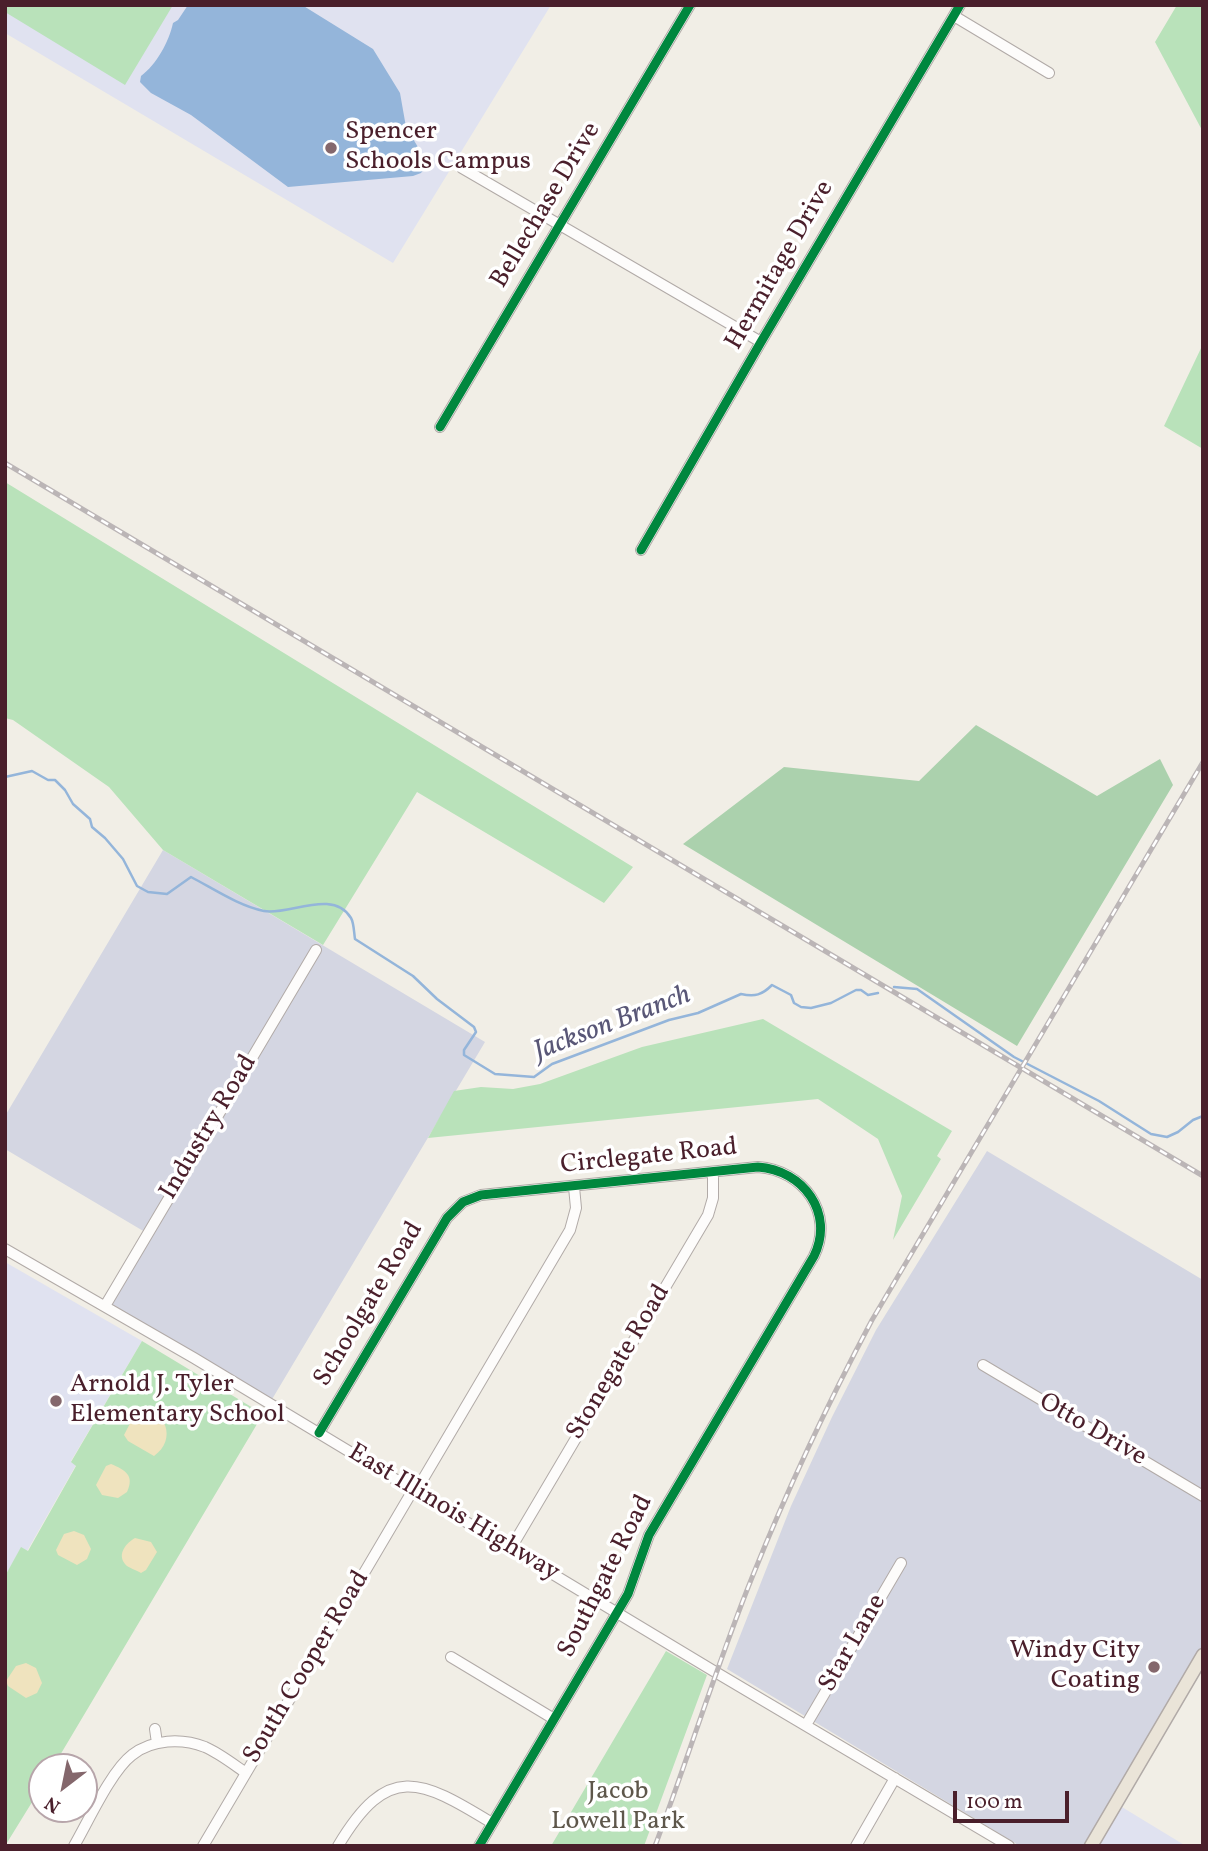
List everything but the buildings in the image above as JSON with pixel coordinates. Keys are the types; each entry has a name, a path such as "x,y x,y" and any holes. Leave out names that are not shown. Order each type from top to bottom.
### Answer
{"main road":[{"path":"1091,1846 1203,1655"}],"street":[{"name":"Bellechase Drive","path":"440,427 690,5"},
{"name":"Hermitage Drive","path":"641,550 960,5"},
{"path":"954,16 1049,73"},
{"path":"462,168 761,342"},
{"name":"Industry Road","path":"105,1306 316,950"},
{"name":"Circlegate Road","path":"463,1202 481,1195 758,1167 781,1171 806,1188 819,1214"},
{"name":"Stonegate Road","path":"511,1548 708,1215 713,1198 713,1172"},
{"name":"South Cooper Road","path":"203,1846 570,1230 576,1208 574,1187"},
{"name":"Schoolgate Road","path":"318,1433 447,1218 463,1202"},
{"name":"Southgate Road","path":"479,1846 631,1588 642,1548 649,1535 814,1256 820,1237 819,1214"},
{"name":"East Illinois Highway","path":"5,1249 105,1306 1009,1846"},
{"name":"Otto Drive","path":"983,1365 1203,1496"},
{"name":"Star Lane","path":"806,1725 901,1563"},
{"path":"451,1657 554,1719"},
{"path":"155,1730 157,1743"},
{"path":"74,1846 115,1775 132,1755 157,1743 183,1741 206,1748 246,1773"},
{"path":"856,1846 895,1778"},
{"path":"338,1846 369,1802 398,1788 413,1786 432,1789 449,1796 492,1823"}],"shaded area":[{"name":"Spencer Schools Campus","path":"5,5 551,5 393,263 5,33"},
{"path":"163,850 485,1042 271,1401 109,1305 150,1235 5,1149 5,1116"},
{"path":"987,1151 1203,1280 1203,1649 1086,1846 1020,1846 727,1669 791,1506 832,1417 876,1330"},
{"name":"Arnold J. Tyler Elementary School","path":"5,1262 142,1341 71,1461 76,1465 27,1551 21,1548 5,1576"},
{"path":"1112,1801 1186,1846 1086,1846"}],"green space":[{"path":"5,5 173,5 125,85 5,12"},
{"path":"1177,5 1203,5 1203,132 1155,42"},
{"path":"1203,344 1203,449 1164,426"},
{"path":"5,482 633,867 604,903 417,792 323,945 163,850 109,787 13,720 5,718"},
{"path":"976,725 1097,796 1160,759 1173,785 1017,1046 683,844 784,767 919,781"},
{"path":"763,1019 952,1131 937,1156 941,1159 893,1240 902,1196 878,1139 818,1099 428,1138 454,1091 481,1087 513,1089 540,1084 642,1047"},
{"path":"142,1341 263,1414 61,1753 28,1753 28,1809 5,1846 5,1576 21,1547 28,1551 76,1466 71,1462"},
{"name":"Jacob Lowell Park","path":"666,1651 707,1675 644,1846 551,1846"}],"sand":[{"path":"138,1408 156,1414 166,1426 165,1442 154,1456 128,1441 124,1435"},
{"path":"111,1464 124,1471 130,1481 127,1492 118,1498 102,1495 96,1485 106,1466"},
{"path":"74,1531 84,1535 91,1549 87,1559 77,1565 58,1555 56,1550 64,1534"},
{"path":"135,1538 151,1542 157,1552 146,1570 141,1573 126,1565 122,1556 126,1546"},
{"path":"26,1663 36,1668 42,1683 37,1693 26,1698 8,1686 6,1681 16,1666"}],"water":[{"path":"188,5 302,5 373,49 400,93 406,127 425,159 426,166 421,173 413,176 288,187 191,115 151,93 140,82 141,76 161,53 173,23"}],"waterway":[{"name":"Jackson Branch","path":"5,777 32,771 48,780 55,780 73,804 90,819 92,827 123,859 137,886 148,892 167,894 191,877 236,901 264,911 274,912 322,904 343,909 352,920 355,939 413,976 437,999 474,1027 476,1032 464,1050 464,1055 495,1074 534,1077 552,1064 669,1020 698,1013 741,994 758,994 772,985 791,995 794,1003 811,1008 831,1003 856,990 868,995 878,993"},
{"name":"Jackson Branch","path":"894,987 917,989 1014,1057 1099,1101 1151,1134 1167,1137 1203,1116"}],"railway":[{"path":"5,463 1203,1176"},
{"path":"655,1846 753,1575 794,1478 840,1383 872,1320 1203,762"}],"cycle path":[{"path":"440,427 690,5"},
{"path":"641,550 960,5"},
{"path":"319,1433 447,1218 463,1202 481,1195 758,1167 789,1176 811,1196 820,1224 814,1256 649,1535 628,1594 479,1846"}],"place":[{"name":"Spencer Schools Campus","path":"331,148"},
{"name":"Arnold J. Tyler Elementary School","path":"56,1401"},
{"name":"Windy City Coating","path":"1154,1667"}]}
